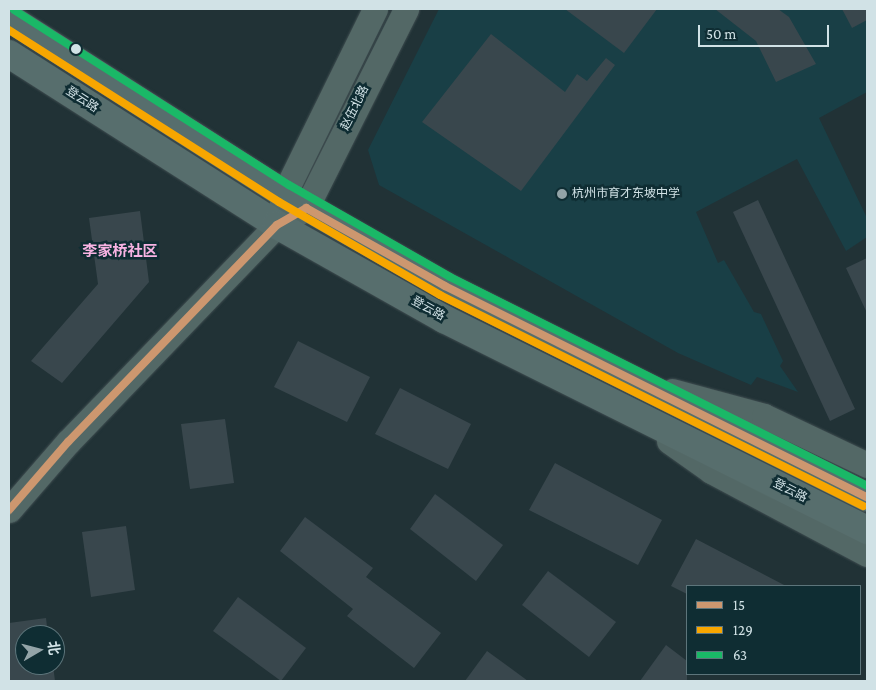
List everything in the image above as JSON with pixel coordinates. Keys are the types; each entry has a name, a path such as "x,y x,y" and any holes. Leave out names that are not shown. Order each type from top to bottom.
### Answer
{"main road":[{"path":"9,510 68,442 277,225 295,201 375,9"},
{"name":"赵伍北路","path":"295,201 406,9"},
{"path":"9,18 295,201 631,381 867,497"},
{"name":"登云路","path":"9,54 277,225 444,318 867,530"},
{"path":"631,381 764,416 867,465"},
{"path":"616,403 711,471 867,554"}],"shaded area":[{"name":"杭州市育才东坡中学","path":"439,9 867,9 867,92 819,118 867,218 867,237 846,251 797,159 696,212 718,263 724,260 754,312 761,314 783,361 780,366 798,392 757,377 751,385 678,353 379,185 368,150"}],"building":[{"path":"565,9 657,9 624,53"},
{"path":"715,9 778,9 789,17 816,64 776,82 756,41"},
{"path":"842,9 867,9 867,20 852,28"},
{"path":"491,34 565,92 577,74 587,81 606,58 615,65 521,191 422,122"},
{"path":"758,200 855,409 830,421 733,212"},
{"path":"140,211 149,282 62,383 31,361 98,284 89,218"},
{"path":"867,258 867,313 846,268"},
{"path":"298,341 370,377 347,422 274,387"},
{"path":"400,388 471,424 448,469 375,434"},
{"path":"225,419 234,483 190,489 181,424"},
{"path":"555,463 662,520 638,565 529,510"},
{"path":"435,494 503,545 476,581 410,529"},
{"path":"305,517 373,568 366,577 441,633 414,668 347,616 353,609 280,551"},
{"path":"126,526 135,590 91,597 82,532"},
{"path":"696,539 784,585 686,585 686,594 671,586"},
{"path":"548,571 616,622 589,657 522,605"},
{"path":"238,597 306,648 281,681 213,631"},
{"path":"46,618 47,625 15,625 15,675 54,675 55,681 10,681 9,623"},
{"path":"666,645 686,660 687,681 640,681"},
{"path":"487,651 528,681 465,681"}],"transit line":[{"name":"63","path":"14,10 289,185 450,277 867,486"},
{"name":"129","path":"9,30 279,202 440,295 863,506"},
{"name":"15","path":"9,510 68,442 277,225 306,208 445,286 867,497"}],"place":[{"name":"杭州市育才东坡中学","path":"562,194"}],"district":[{"name":"李家桥社区","path":"120,252"}]}
